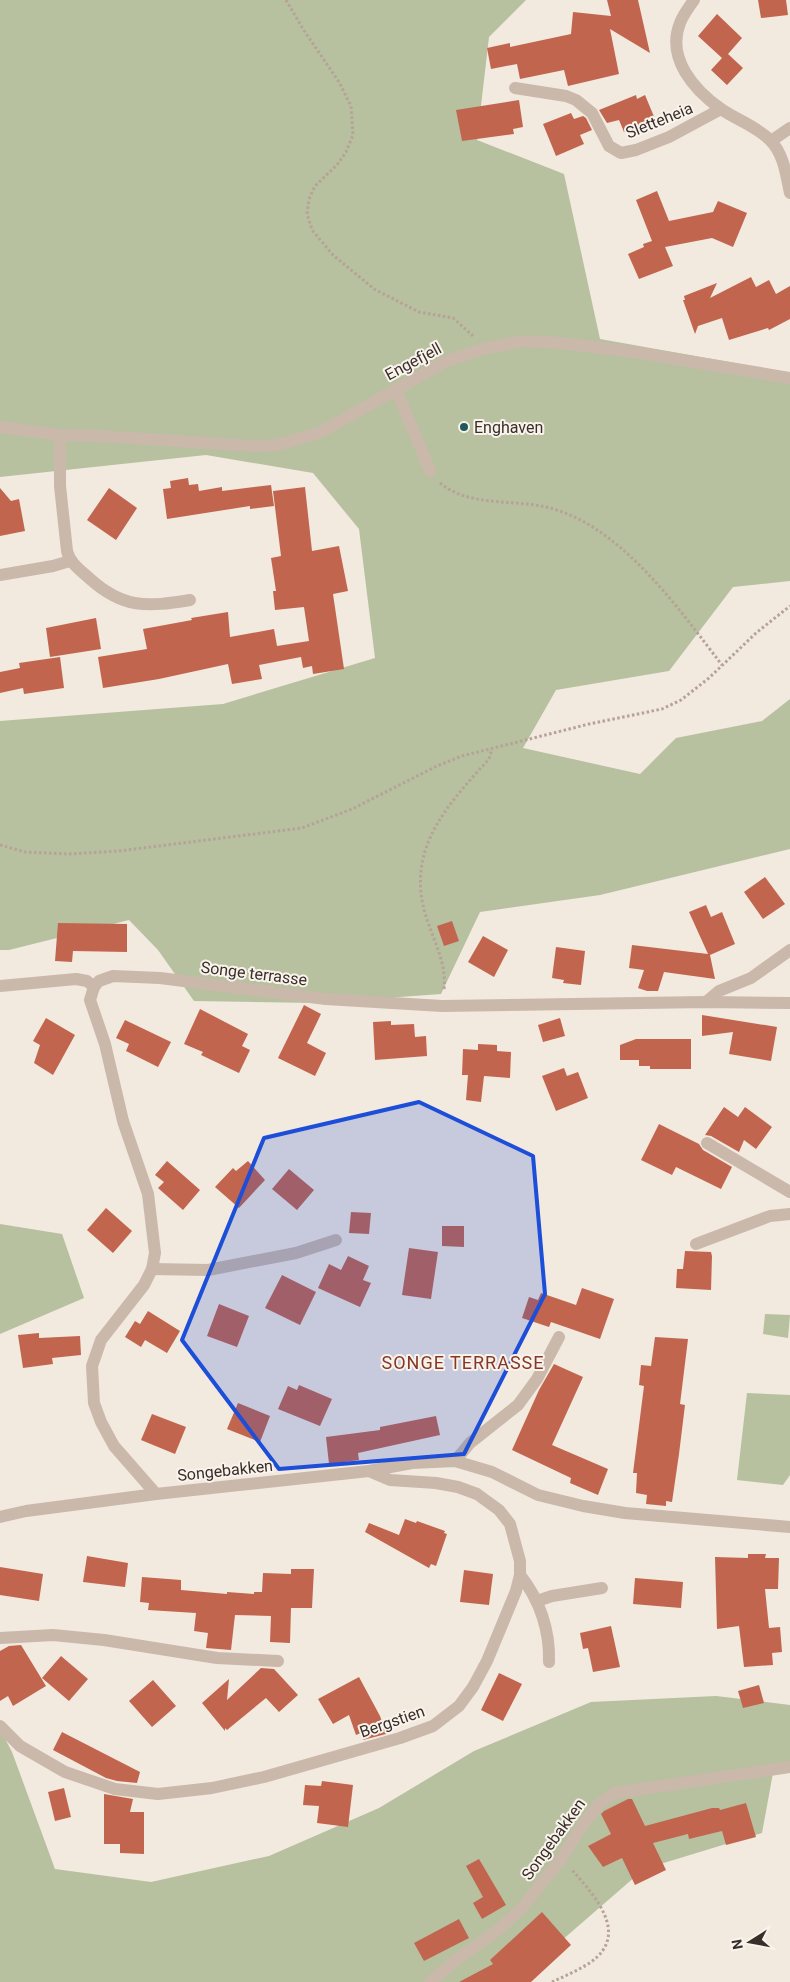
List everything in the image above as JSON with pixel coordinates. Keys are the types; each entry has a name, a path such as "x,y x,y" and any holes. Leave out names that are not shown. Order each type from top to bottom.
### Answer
{"street":[{"name":"Sletteheia","path":"694,0 680,21 676,34 677,50 684,72 694,86 721,110 760,132 771,141 782,160 790,193"},
{"name":"Sletteheia","path":"515,88 566,96 576,100 592,113 609,146 622,152 636,150 670,137 721,110"},
{"path":"771,141 790,128"},
{"name":"Engefjell","path":"0,427 60,435 255,446 278,445 321,432 446,360 486,348 524,342 561,343 634,352 790,378"},
{"path":"396,389 430,470"},
{"path":"60,435 60,486 67,551 70,561 101,589 132,604 156,605 190,600"},
{"path":"0,575 54,566 70,561"},
{"path":"706,1002 719,991 751,978 790,950"},
{"name":"Songe terrasse","path":"94,987 99,981 113,976 326,998 442,1006 790,1002"},
{"path":"0,986 76,979 87,981 94,987 90,1000 105,1044 123,1121 148,1194 155,1254 152,1269 144,1285 101,1340 92,1366 94,1403 101,1422 114,1446 156,1494"},
{"path":"707,1143 790,1192"},
{"path":"696,1244 770,1216 790,1214"},
{"path":"152,1269 208,1270 296,1253 336,1240"},
{"path":"455,1461 470,1443 518,1405 537,1378 560,1337"},
{"name":"Songebakken","path":"0,1517 26,1510 369,1471 412,1463 455,1461 492,1472 538,1495 584,1506 625,1513 790,1527"},
{"name":"Bergstien","path":"0,1726 20,1746 65,1772 114,1789 158,1794 212,1788 264,1778 400,1738 433,1726 459,1706 473,1687 487,1661 516,1591 520,1575 520,1561 510,1524 499,1510 478,1494 450,1486 390,1480 369,1471"},
{"path":"520,1575 531,1589 537,1601 550,1644 549,1662"},
{"path":"537,1601 552,1596 602,1588"},
{"path":"0,1638 53,1635 104,1640 217,1658 278,1661"},
{"name":"Songebakken","path":"430,1982 460,1957 493,1934 521,1909 562,1858 580,1829 599,1804 615,1793 790,1767"}],"path":[{"path":"286,0 339,82 351,106 353,135 346,152 337,165 315,186 309,199 307,214 312,230 333,255 374,289 419,312 452,318 486,348"},
{"path":"430,470 449,491 464,497 545,507 572,515 594,529 627,555 664,590 722,665"},
{"path":"0,845 25,852 69,854 109,852 302,828 352,809 437,766 462,756 589,724 662,709 681,700 756,633 790,606"},
{"path":"442,1006 445,979 422,899 421,866 432,833 442,814 489,759 493,748"},
{"path":"552,1982 591,1962 604,1949 610,1930 595,1896 562,1858"}],"highlighted area":[{"path":"419,1102 533,1156 545,1294 464,1454 279,1469 182,1340 264,1138"}],"green space":[{"path":"0,0 526,0 489,37 477,140 564,174 600,339 790,373 790,581 733,587 669,671 556,690 523,748 640,774 676,738 762,721 790,699 790,849 600,895 480,912 441,994 317,1003 194,1001 158,950 129,920 9,950 0,950 0,721 223,704 375,658 359,529 313,473 206,455 0,477"},
{"path":"0,1224 62,1234 84,1298 0,1334"},
{"path":"765,1314 790,1315 788,1338 763,1334"},
{"path":"747,1393 790,1395 790,1475 783,1485 737,1480"},
{"path":"716,1696 790,1705 790,1767 773,1773 762,1833 644,1869 561,1941 507,1982 0,1982 0,1729 12,1752 55,1869 151,1882 269,1856 379,1808 474,1751 591,1702"}],"building":[{"path":"607,0 638,0 650,53 610,29 619,74 568,86 564,70 520,79 517,64 491,69 487,48 510,43 510,47 571,34 573,12 611,16"},
{"path":"758,0 786,0 788,15 761,18"},
{"path":"717,14 742,38 728,54 743,68 727,85 711,70 722,58 698,36"},
{"path":"636,95 637,99 645,95 655,119 624,132 619,120 607,123 599,110"},
{"path":"519,100 523,127 513,129 514,134 462,141 456,110"},
{"path":"571,113 574,119 583,116 586,118 592,130 580,135 584,144 556,156 543,124"},
{"path":"657,191 669,221 713,212 718,201 747,213 733,247 712,238 665,247 673,266 639,279 628,254 644,247 643,244 652,241 636,200"},
{"path":"751,277 756,287 769,280 776,294 790,286 790,319 769,330 768,328 729,340 722,318 698,326 695,334 683,300 685,300 684,296 717,283 710,298"},
{"path":"188,478 189,485 198,484 199,491 222,487 222,491 271,485 274,506 250,509 250,506 167,519 163,489 171,488 170,481"},
{"path":"305,487 312,551 339,546 348,591 333,594 344,669 313,674 312,666 303,668 301,657 259,665 262,679 232,684 228,664 159,679 103,688 98,657 147,649 143,629 192,620 191,618 228,612 230,637 274,629 277,646 309,641 304,607 275,610 273,591 276,591 271,558 281,556 273,491"},
{"path":"0,488 11,501 19,499 25,531 0,536"},
{"path":"109,488 137,508 116,540 87,520"},
{"path":"96,618 101,649 50,657 46,628"},
{"path":"60,657 64,688 24,694 23,688 0,693 0,672 20,668 19,663"},
{"path":"765,877 785,904 763,919 744,892"},
{"path":"706,905 711,917 722,912 735,944 710,955 715,979 664,972 658,991 647,991 638,988 644,970 629,968 632,945 708,954 689,912"},
{"path":"452,921 459,941 444,946 437,926"},
{"path":"58,923 127,924 127,952 73,951 72,962 55,961"},
{"path":"483,936 508,950 494,977 468,962"},
{"path":"556,947 585,951 581,985 563,983 564,980 552,978"},
{"path":"304,1005 321,1014 307,1043 326,1053 315,1076 278,1058"},
{"path":"200,1009 248,1034 242,1046 250,1050 239,1073 201,1055 203,1052 184,1044"},
{"path":"702,1015 777,1027 771,1061 729,1054 733,1032 702,1036"},
{"path":"46,1018 75,1035 53,1075 34,1063 40,1045 33,1041"},
{"path":"560,1018 565,1036 543,1042 538,1025"},
{"path":"125,1020 171,1042 158,1067 126,1051 129,1044 116,1038"},
{"path":"391,1021 391,1025 414,1024 415,1037 426,1036 427,1056 375,1060 373,1022"},
{"path":"636,1039 691,1039 691,1069 650,1069 650,1066 639,1066 639,1060 620,1060 620,1045"},
{"path":"478,1044 497,1045 497,1051 511,1052 510,1078 484,1076 481,1102 466,1100 468,1075 462,1075 463,1049 478,1050"},
{"path":"564,1068 567,1076 578,1072 588,1098 556,1111 542,1076"},
{"path":"724,1107 738,1117 745,1107 772,1127 756,1149 744,1140 739,1152 711,1136 705,1135"},
{"path":"659,1124 699,1144 703,1150 732,1167 721,1189 676,1167 672,1175 641,1160"},
{"path":"167,1161 200,1190 183,1210 158,1188 164,1182 155,1175"},
{"path":"248,1161 265,1180 239,1208 215,1187 233,1168 236,1171"},
{"path":"289,1169 314,1190 297,1210 272,1189"},
{"path":"106,1208 132,1231 113,1253 87,1230"},
{"path":"351,1212 371,1213 369,1234 349,1233"},
{"path":"442,1226 464,1226 464,1247 442,1246"},
{"path":"409,1248 438,1252 431,1299 402,1295"},
{"path":"685,1251 711,1252 711,1290 676,1288 677,1269 683,1269"},
{"path":"348,1256 369,1266 363,1280 371,1283 360,1307 318,1288 329,1264 341,1270"},
{"path":"282,1275 316,1292 300,1325 265,1308"},
{"path":"582,1288 614,1299 600,1339 551,1322 549,1327 522,1318 529,1297 538,1300 541,1293 576,1305"},
{"path":"219,1304 249,1316 237,1347 207,1336"},
{"path":"148,1311 180,1331 167,1353 145,1340 141,1347 125,1337 135,1321 140,1324"},
{"path":"39,1333 39,1338 80,1336 81,1355 52,1358 53,1364 23,1368 18,1335"},
{"path":"655,1337 688,1339 680,1404 685,1405 679,1454 672,1502 666,1501 666,1506 646,1504 647,1495 636,1493 637,1473 633,1473 644,1386 639,1385 641,1365 651,1366"},
{"path":"554,1364 583,1377 552,1445 608,1469 598,1495 570,1483 571,1478 512,1450 539,1390"},
{"path":"299,1385 332,1399 320,1426 278,1409 288,1386 297,1390"},
{"path":"238,1403 270,1416 260,1442 227,1429"},
{"path":"152,1414 186,1427 175,1454 141,1440"},
{"path":"436,1416 440,1435 358,1453 359,1460 329,1464 326,1437 380,1430 380,1427"},
{"path":"405,1519 416,1523 417,1521 445,1531 444,1533 447,1534 436,1566 431,1564 429,1568 365,1532 369,1523 399,1535"},
{"path":"748,1554 766,1554 765,1558 779,1558 778,1589 765,1589 769,1628 780,1627 782,1652 772,1653 773,1665 744,1667 739,1626 717,1629 715,1557 748,1558"},
{"path":"87,1556 128,1563 125,1587 83,1582"},
{"path":"0,1567 43,1574 39,1601 0,1595"},
{"path":"291,1569 314,1569 312,1608 291,1608 290,1643 270,1642 271,1616 235,1615 231,1650 206,1648 208,1633 194,1631 196,1613 148,1610 149,1603 140,1602 142,1577 181,1580 181,1590 254,1594 254,1592 262,1592 263,1573 291,1574"},
{"path":"464,1570 493,1574 489,1605 460,1602"},
{"path":"635,1578 683,1582 681,1608 633,1604"},
{"path":"611,1626 620,1667 593,1672 588,1648 583,1649 580,1633"},
{"path":"21,1645 46,1686 13,1706 8,1696 0,1701 0,1651 9,1646"},
{"path":"61,1656 88,1679 69,1701 42,1678"},
{"path":"261,1668 274,1669 298,1695 279,1712 266,1698 227,1730 225,1728 225,1731 202,1703 229,1679 227,1700"},
{"path":"499,1673 522,1684 503,1721 481,1710"},
{"path":"359,1677 380,1716 386,1734 363,1740 361,1733 356,1735 349,1715 333,1724 318,1699"},
{"path":"153,1680 176,1706 152,1727 129,1701"},
{"path":"759,1685 764,1703 743,1708 738,1691"},
{"path":"62,1732 140,1772 137,1783 106,1778 53,1750"},
{"path":"322,1781 353,1785 348,1827 317,1823 319,1806 303,1805 305,1785 321,1786"},
{"path":"64,1788 71,1817 55,1821 48,1792"},
{"path":"104,1794 133,1799 130,1812 144,1812 144,1854 120,1853 120,1844 104,1844"},
{"path":"628,1799 632,1799 645,1826 712,1808 719,1808 720,1810 746,1803 756,1837 726,1845 722,1831 689,1839 688,1834 653,1843 666,1870 635,1885 622,1858 603,1867 588,1846 611,1834 601,1814"},
{"path":"479,1859 506,1905 482,1919 473,1903 483,1897 466,1866"},
{"path":"542,1912 571,1945 531,1982 459,1982 493,1964 490,1960"},
{"path":"459,1919 469,1938 424,1961 414,1943"}],"place":[{"name":"Enghaven","path":"464,427"}],"district":[{"name":"SONGE TERRASSE","path":"463,1363"}]}
